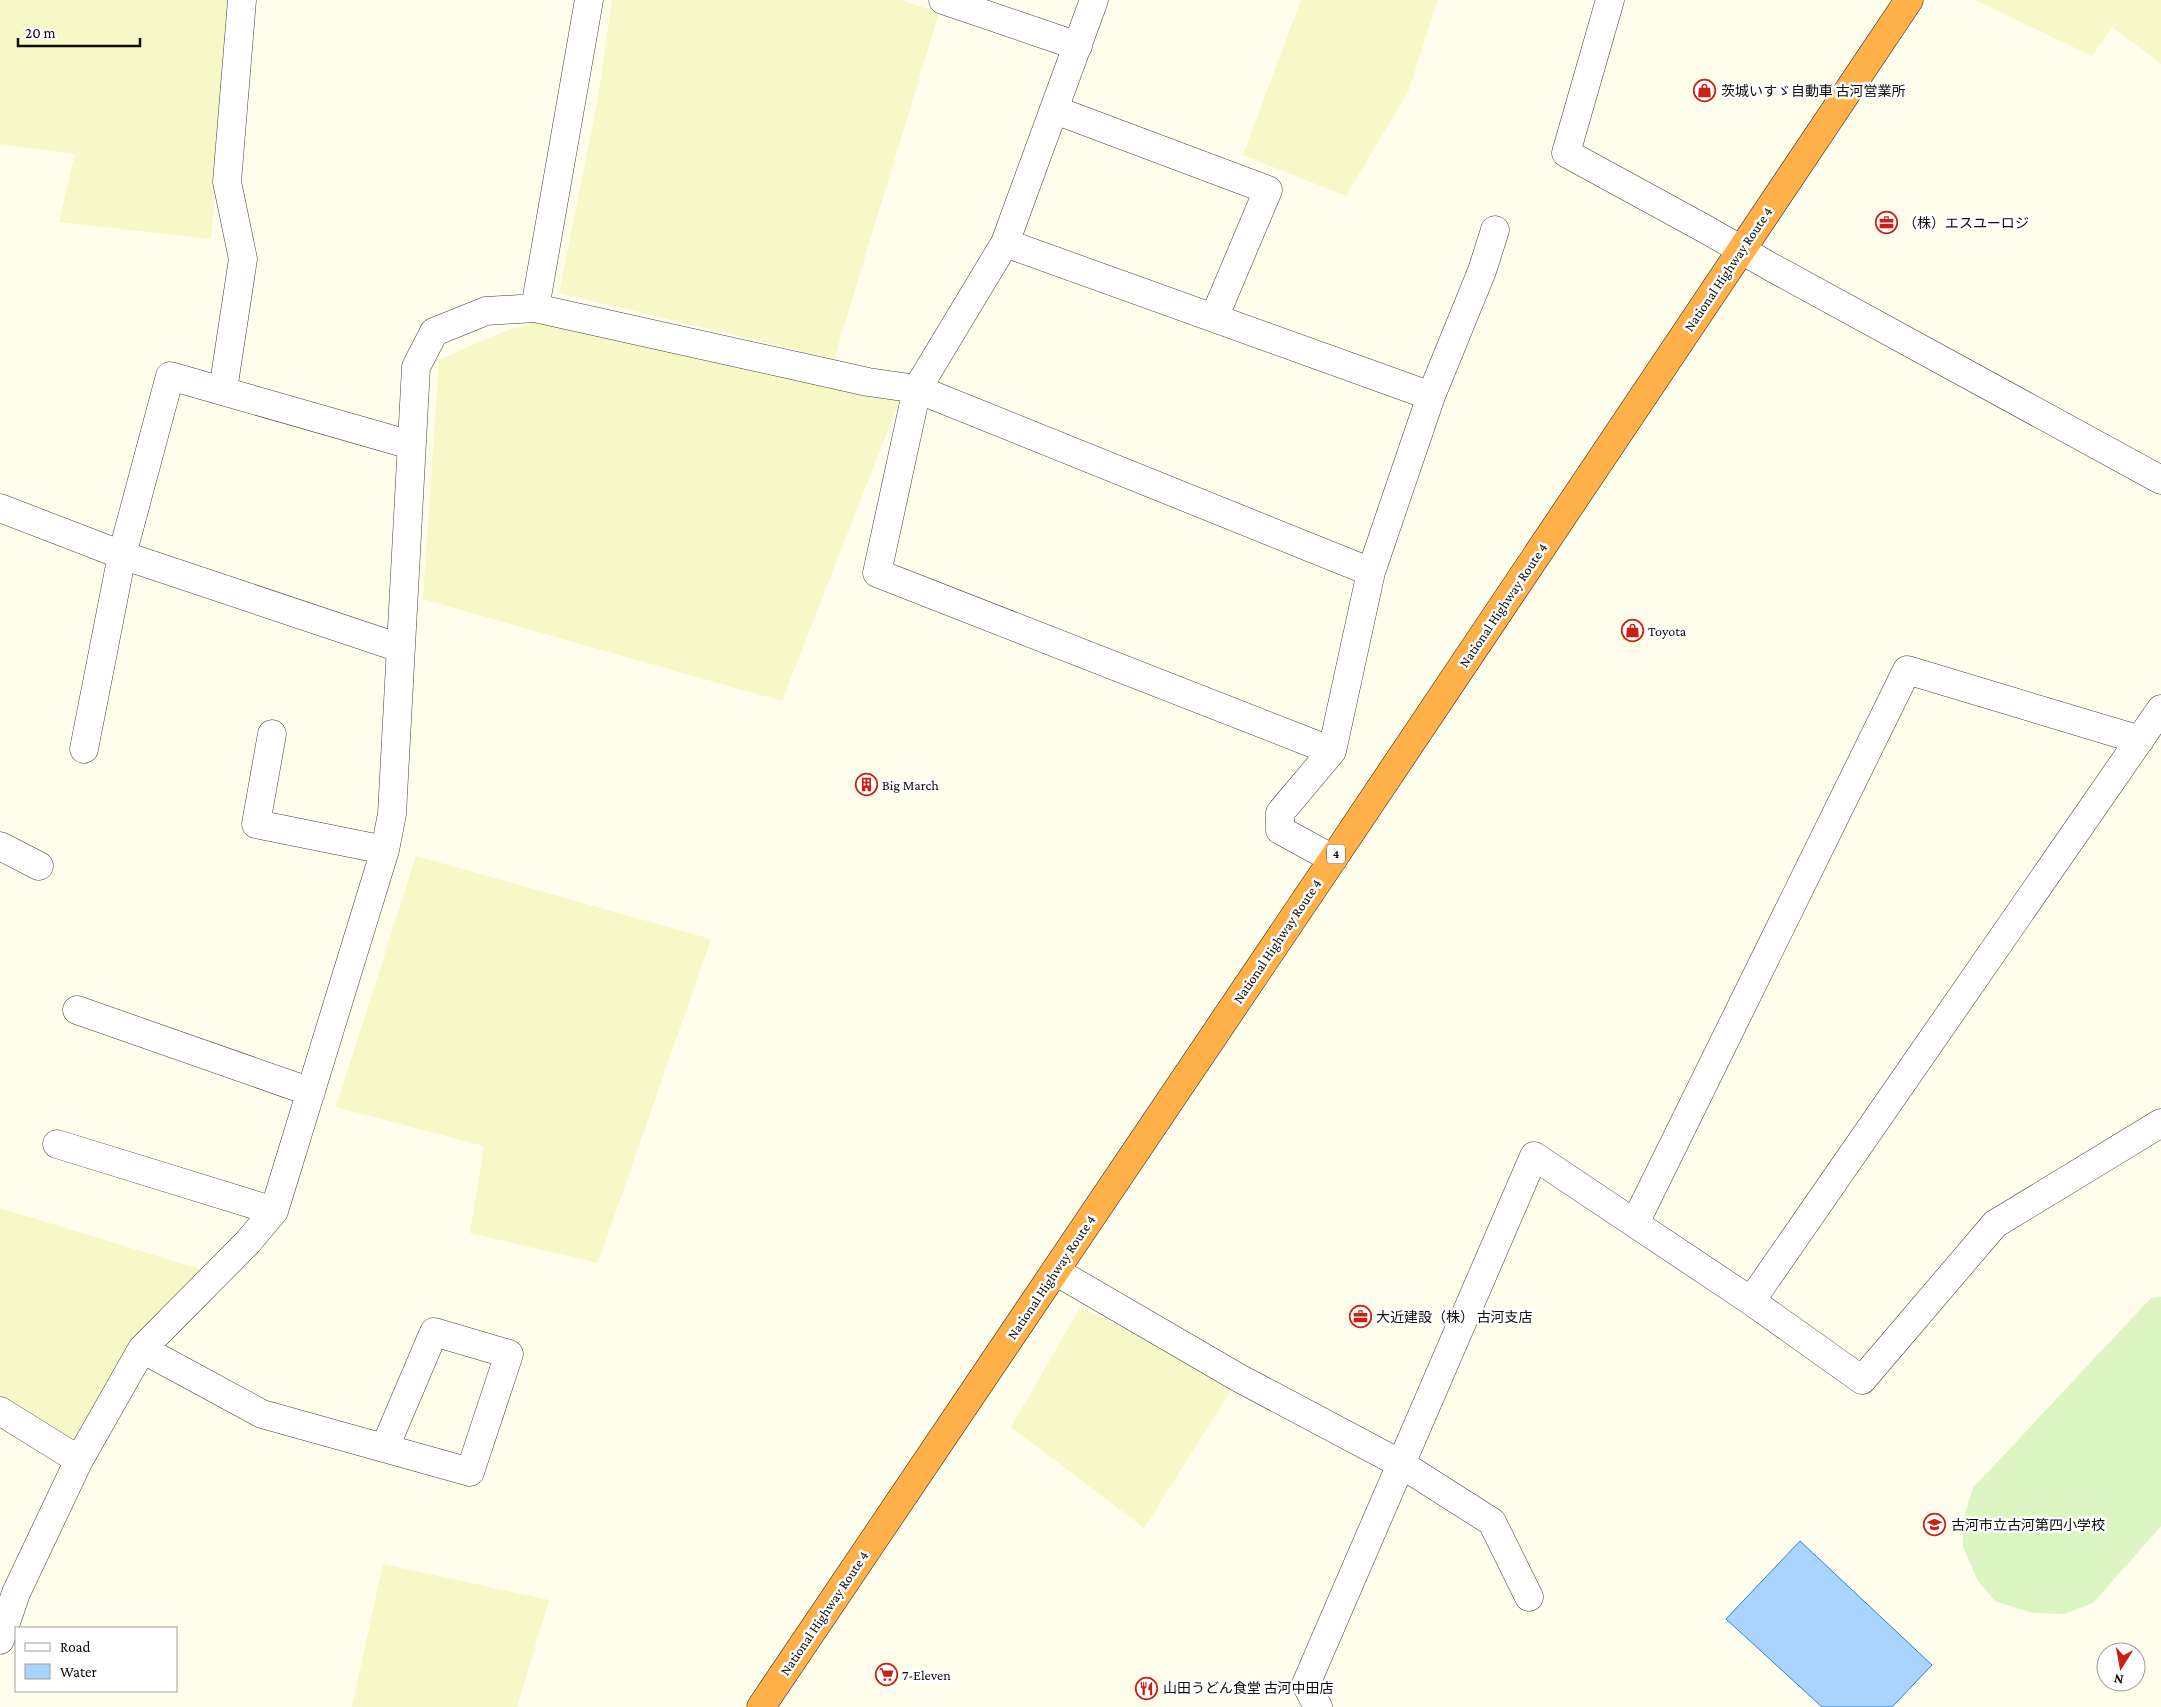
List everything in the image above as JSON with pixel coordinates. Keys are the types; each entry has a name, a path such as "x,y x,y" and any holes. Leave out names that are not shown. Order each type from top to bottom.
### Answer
{"highway":[{"name":"National Highway Route 4","path":"761,1707 1909,0"}],"street":[{"path":"223,390 243,259 227,182 242,0"},
{"path":"535,308 589,0"},
{"path":"943,0 1078,46"},
{"path":"1094,0 1005,243 917,389 877,572 1332,751"},
{"path":"1610,0 1566,153 2161,480"},
{"path":"1055,110 1268,190 1214,318"},
{"path":"1333,859 1280,830 1280,813 1332,751 1371,572 1431,396 1482,272 1494,230"},
{"path":"1005,243 1431,396"},
{"path":"0,1640 16,1593 79,1460 142,1349 248,1242 274,1211 385,850 392,814 416,366 434,332 486,311 535,308 868,382 917,389 1371,572"},
{"path":"84,749 122,555 170,376 411,444"},
{"path":"0,508 122,555 400,648"},
{"path":"1635,1223 1908,670 2140,740"},
{"path":"1751,1301 2161,709"},
{"path":"272,734 256,824 385,850"},
{"path":"0,846 39,866"},
{"path":"77,1010 310,1092"},
{"path":"1318,1707 1306,1684 1534,1156 1751,1301 1862,1380 1996,1224 2161,1123"},
{"path":"57,1144 274,1211"},
{"path":"1055,1271 1239,1378 1401,1464 1492,1522 1529,1598"},
{"path":"142,1349 262,1414 386,1447 470,1472 509,1354 434,1332 386,1447"},
{"path":"0,1411 79,1460"}],"green space":[{"path":"0,0 231,0 211,239 59,222 75,154 0,144"},
{"path":"612,0 901,0 939,13 834,359 559,293 598,98"},
{"path":"1301,0 1438,0 1408,92 1346,196 1243,155"},
{"path":"1975,0 2161,0 2161,64 2112,27 2092,56"},
{"path":"535,322 900,399 782,701 423,599 439,360 500,333"},
{"path":"416,856 711,939 598,1263 470,1233 484,1146 336,1107"},
{"path":"0,1208 216,1274 79,1460 0,1411"},
{"path":"2161,1297 2161,1526 2093,1603 2064,1614 2033,1613 1995,1601 1978,1581 1963,1547 1963,1520 1973,1488 2151,1298"},
{"path":"1080,1308 1239,1378 1144,1528 1011,1427"},
{"path":"383,1564 549,1600 517,1707 352,1707"}],"water":[{"path":"1800,1541 1932,1665 1892,1707 1822,1707 1726,1619"}],"place":[{"name":"茨城いすゞ自動車 古河営業所","path":"1705,91"},
{"name":"（株）エスユーロジ","path":"1887,223"},
{"name":"Toyota","path":"1632,631"},
{"name":"Big March","path":"866,785"},
{"name":"大近建設（株） 古河支店","path":"1360,1317"},
{"name":"古河市立古河第四小学校","path":"1935,1525"},
{"name":"7-Eleven","path":"886,1675"},
{"name":"山田うどん食堂 古河中田店","path":"1147,1688"}]}
